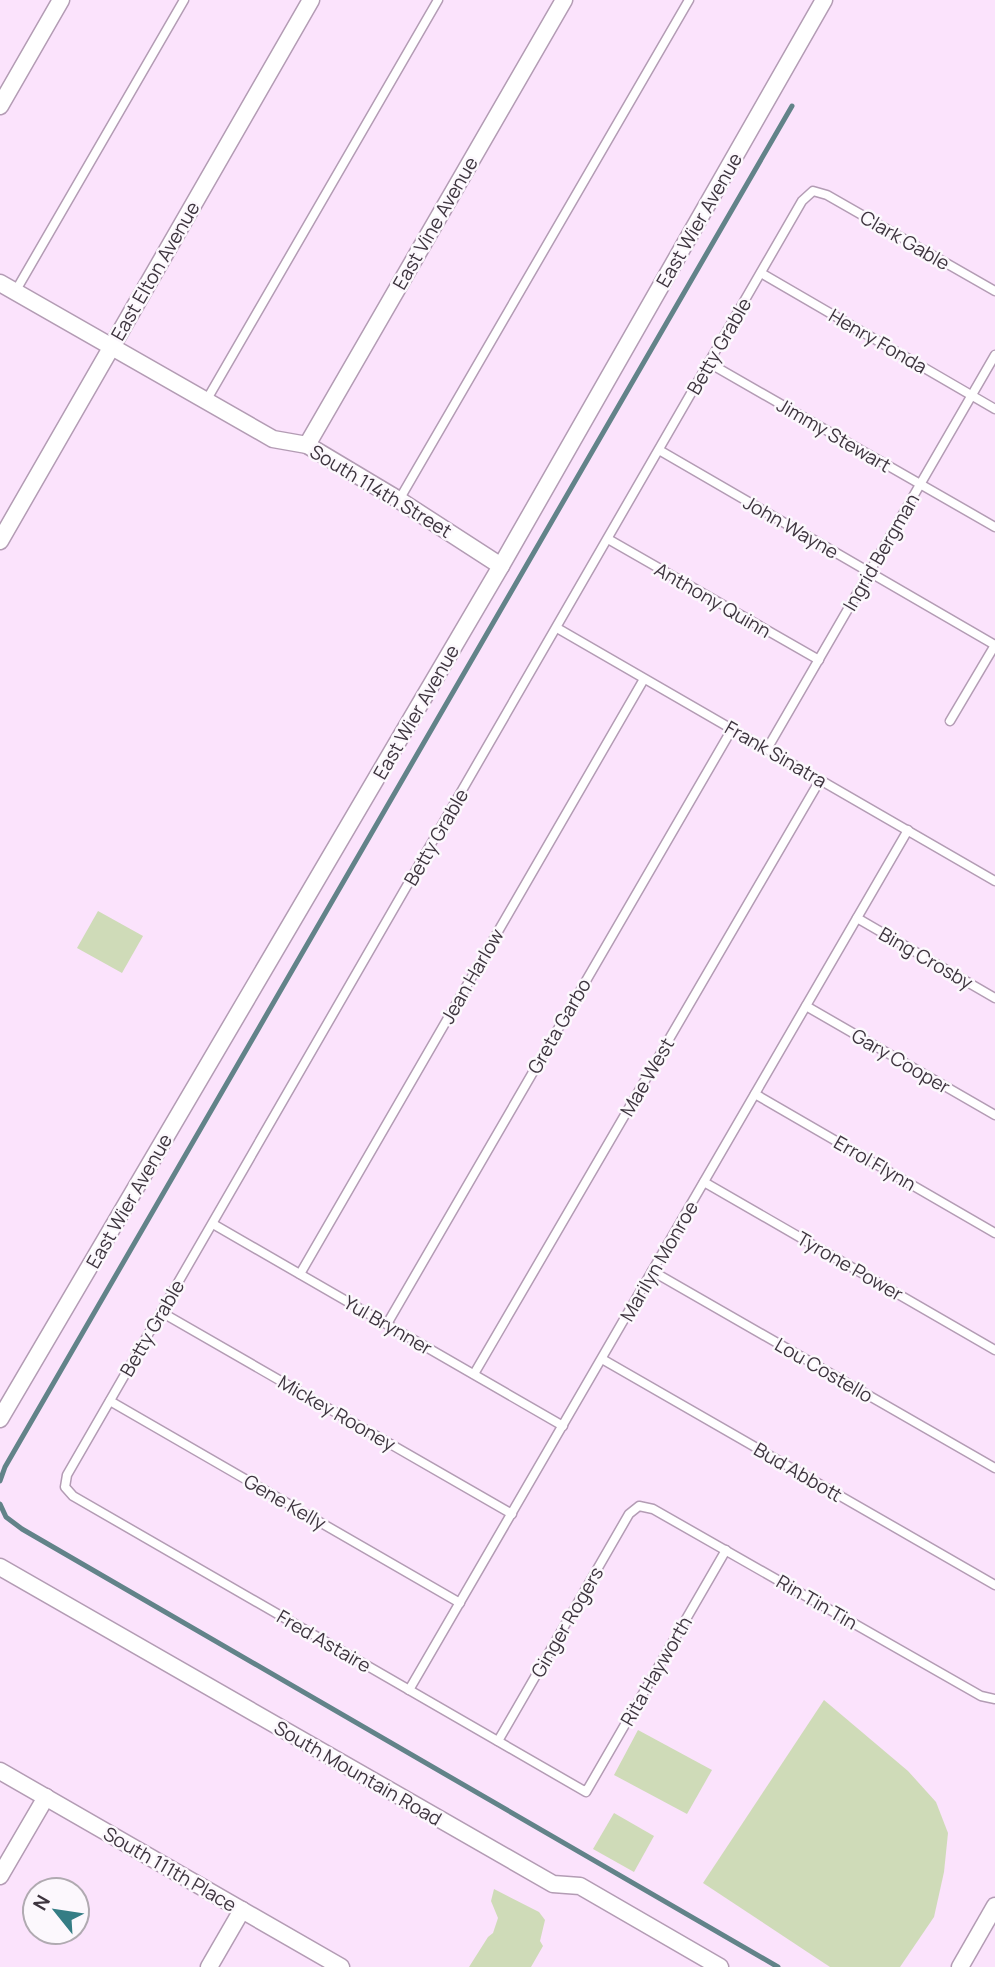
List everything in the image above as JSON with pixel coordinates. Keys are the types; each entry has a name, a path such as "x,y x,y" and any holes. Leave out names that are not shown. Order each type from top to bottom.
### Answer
{"street":[{"path":"0,106 61,0"},
{"name":"East Elton Avenue","path":"0,541 311,0"},
{"name":"East Vine Avenue","path":"307,445 564,0"},
{"name":"East Wier Avenue","path":"0,1419 501,566 824,0"},
{"name":"South 114th Street","path":"0,284 273,439 307,445 501,566"},
{"name":"South Mountain Road","path":"0,1567 553,1884 580,1886 720,1967"},
{"name":"South 111th Place","path":"0,1771 341,1967"},
{"path":"0,1876 46,1797"},
{"path":"960,1967 995,1906"},
{"path":"209,1967 242,1910"}],"lane":[{"path":"15,292 184,0"},
{"path":"206,401 438,0"},
{"path":"399,500 689,0"},
{"name":"Betty Grable","path":"65,1487 67,1475 161,1312 803,201 813,191"},
{"name":"Clark Gable","path":"813,191 827,195 995,291"},
{"name":"Henry Fonda","path":"761,274 995,409"},
{"name":"Ingrid Bergman","path":"767,749 995,355"},
{"name":"Jimmy Stewart","path":"709,363 995,527"},
{"name":"John Wayne","path":"659,450 995,645"},
{"name":"Anthony Quinn","path":"608,540 819,660"},
{"name":"Frank Sinatra","path":"556,628 995,880"},
{"path":"950,721 995,645"},
{"name":"Jean Harlow","path":"300,1274 644,678"},
{"name":"Greta Garbo","path":"387,1324 732,729"},
{"name":"Mae West","path":"474,1374 820,780"},
{"name":"Marilyn Monroe","path":"409,1690 908,830"},
{"name":"Bing Crosby","path":"857,918 995,998"},
{"name":"Gary Cooper","path":"806,1006 995,1115"},
{"name":"Errol Flynn","path":"755,1094 995,1233"},
{"name":"Tyrone Power","path":"704,1182 995,1350"},
{"name":"Yul Brynner","path":"213,1224 563,1426"},
{"name":"Lou Costello","path":"652,1271 995,1468"},
{"name":"Mickey Rooney","path":"161,1312 512,1514"},
{"name":"Bud Abbott","path":"602,1359 995,1585"},
{"name":"Gene Kelly","path":"110,1401 460,1603"},
{"name":"Fred Astaire","path":"65,1487 73,1496 586,1792"},
{"name":"Rin Tin Tin","path":"639,1506 653,1508 981,1696 995,1699"},
{"name":"Ginger Rogers","path":"498,1741 629,1514 639,1506"},
{"name":"Rita Hayworth","path":"586,1792 726,1550"}],"green space":[{"path":"98,911 143,936 122,973 77,948"},
{"path":"824,1700 908,1771 936,1802 948,1833 944,1872 934,1917 900,1967 830,1967 703,1883"},
{"path":"638,1730 712,1770 687,1814 614,1775"},
{"path":"614,1813 654,1836 634,1872 593,1849"},
{"path":"494,1889 539,1912 545,1920 540,1941 543,1946 531,1967 469,1967 493,1933 498,1918 491,1901"}],"waterway":[{"path":"0,1481 5,1467 792,106"},
{"path":"0,1504 6,1517 22,1529 778,1967"}]}
